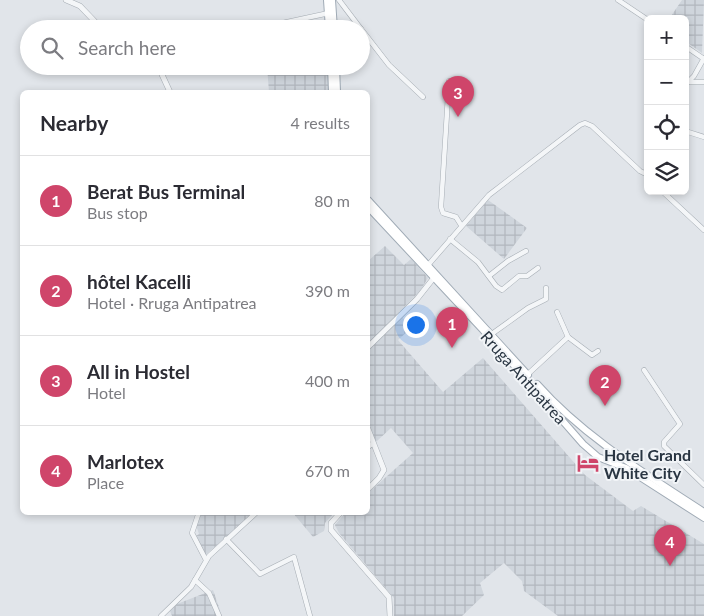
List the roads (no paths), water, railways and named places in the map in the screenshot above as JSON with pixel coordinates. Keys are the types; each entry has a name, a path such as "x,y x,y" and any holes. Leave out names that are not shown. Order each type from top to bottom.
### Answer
{"main road":[{"path":"327,0 332,20"},
{"path":"330,20 332,0"},
{"path":"331,75 332,90"},
{"path":"336,75 337,90"},
{"name":"Rruga Antipatrea","path":"370,202 390,227 540,390 611,450 704,512"},
{"name":"Rruga Antipatrea","path":"370,208 429,264 436,276"},
{"name":"Rruga Antipatrea","path":"490,335 528,374 584,444 603,459 626,468 704,518"},
{"path":"584,444 592,434"},
{"path":"603,459 611,450"}],"street":[{"path":"66,0 86,12 94,20"},
{"path":"339,0 354,20"},
{"path":"618,0 644,17"},
{"path":"297,20 330,13"},
{"path":"370,41 389,65 423,97"},
{"path":"689,49 704,58 689,80"},
{"path":"162,75 169,90"},
{"path":"449,81 441,207 444,213 459,219 461,225"},
{"path":"689,83 704,82"},
{"path":"429,264 489,194 585,123 592,126 644,173"},
{"path":"689,132 704,137"},
{"path":"666,195 704,230"},
{"path":"450,239 478,262 502,290 519,276 527,276 538,268"},
{"path":"489,276 508,261 526,251"},
{"path":"370,345 417,299 436,276"},
{"path":"490,335 528,308 546,299 546,288"},
{"path":"557,312 568,336 592,355 598,351"},
{"path":"528,374 568,336"},
{"path":"644,370 680,424 664,442 664,446 704,485"},
{"path":"370,445 382,459 384,470 380,478 370,487"},
{"path":"198,515 192,533 206,560"},
{"path":"161,616 186,592 206,560 226,539 254,515"},
{"path":"338,515 331,523 331,530 389,597 390,616"},
{"path":"226,539 260,574 294,558 310,616"},
{"path":"195,580 209,593 219,616"}],"place":[{"name":"All in Hostel","path":"458,117"},
{"name":"Berat Bus Terminal","path":"452,348"},
{"name":"hôtel Kacelli","path":"605,406"},
{"name":"Hotel Grand White City","path":"588,463"},
{"name":"Marlotex","path":"670,566"}]}
